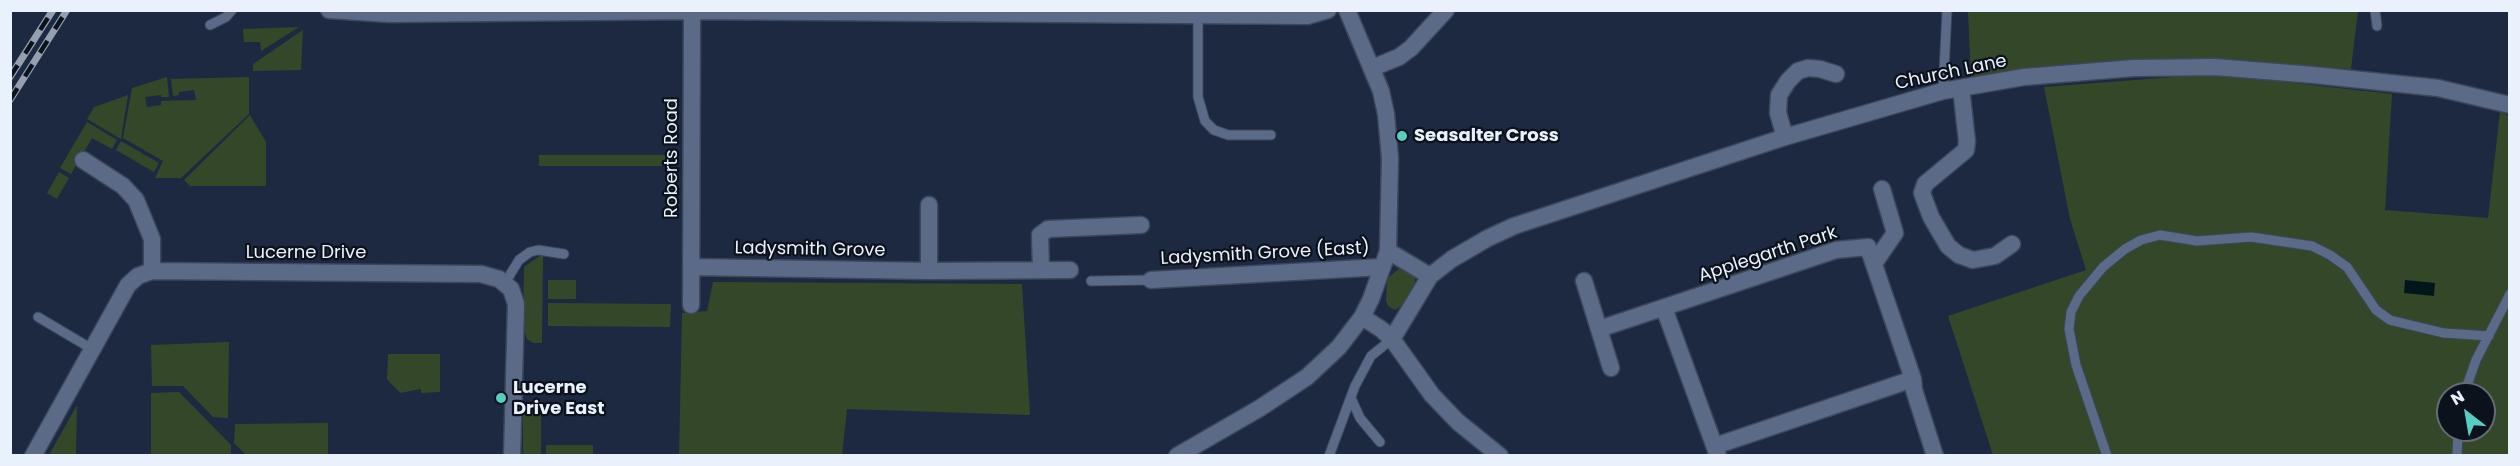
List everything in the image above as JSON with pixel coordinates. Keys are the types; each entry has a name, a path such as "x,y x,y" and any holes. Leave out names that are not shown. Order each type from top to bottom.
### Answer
{"street":[{"path":"329,10 389,14 692,10 1307,16 1328,10"},
{"name":"Roberts Road","path":"691,305 692,10"},
{"path":"1177,456 1260,408 1307,377 1339,347 1362,317 1382,267 1388,251 1390,158 1386,114 1381,91 1347,10"},
{"path":"1372,68 1399,57 1411,48 1446,10"},
{"path":"1785,138 1778,113 1779,95 1788,81 1798,71 1808,68 1836,74"},
{"name":"Church Lane","path":"1430,276 1452,259 1514,226 1785,138 1943,91 2024,77 2134,68 2215,68 2314,75 2438,88 2510,105"},
{"path":"1961,88 1966,150 1925,184 1922,193 1931,217 1948,246 1959,255 1973,260 1995,256 2012,244"},
{"path":"33,456 128,285 138,276 153,271 152,239 136,200 123,186 83,160"},
{"path":"1882,189 1895,233 1875,262 1914,380 1914,390 1935,456"},
{"path":"929,205 929,271"},
{"path":"1041,270 1041,235 1048,229 1141,225"},
{"name":"Applegarth Park","path":"1599,329 1836,250 1868,247 1875,262"},
{"path":"1388,251 1430,276 1392,339"},
{"name":"Ladysmith Grove","path":"691,267 929,271 1070,270"},
{"name":"Ladysmith Grove (East)","path":"1151,280 1382,267"},
{"name":"Lucerne Drive","path":"153,271 481,274 490,275 505,283"},
{"path":"1584,281 1611,368"},
{"path":"505,283 516,304 512,456"},
{"path":"1664,308 1717,451 1914,380"},
{"path":"1362,317 1382,329 1392,339 1432,395 1458,422 1500,456"}],"lane":[{"path":"210,25 226,17 232,10"},
{"path":"1943,91 1947,10"},
{"path":"2375,10 2377,26"},
{"path":"1198,15 1198,98 1205,121 1214,130 1228,135 1271,135"},
{"path":"2107,456 2076,365 2069,329 2071,312 2079,296 2103,267 2125,249 2141,240 2160,235 2198,241 2250,237 2312,246 2347,267 2376,310 2390,320 2444,333 2489,336"},
{"path":"505,283 519,260 530,252 538,250 564,254"},
{"path":"1091,281 1151,280"},
{"path":"2468,382 2476,360 2489,336 2505,314 2510,294"},
{"path":"38,317 92,349"},
{"path":"1329,456 1351,398 1371,356 1392,339"},
{"path":"1351,398 1360,418 1380,442"}],"green space":[{"path":"1968,11 2358,11 2351,69 2216,63 1971,80"},
{"path":"299,27 261,51 260,42 244,42 243,29"},
{"path":"303,30 301,70 253,71 253,64"},
{"path":"2213,74 2392,94 2385,210 2488,218 2500,112 2509,116 2509,455 1993,455 1948,316 2086,270 2070,219 2044,87"},
{"path":"167,77 169,97 161,97 161,95 145,97 147,107 161,105 161,101 196,100 194,90 179,92 179,95 173,96 171,79 249,77 249,114 181,178 155,178 163,161 123,138 132,88"},
{"path":"128,95 121,139 87,119 94,107"},
{"path":"250,115 266,142 266,186 190,186 184,180"},
{"path":"87,122 117,140 112,149 92,138 71,174 60,168"},
{"path":"121,141 159,163 154,172 116,150"},
{"path":"539,155 675,155 675,166 539,166"},
{"path":"59,172 69,178 57,199 47,193"},
{"path":"541,255 543,256 542,343 533,343 527,339 523,326 524,267"},
{"path":"1400,268 1407,268 1415,276 1415,282 1403,305 1395,310 1388,306 1386,301 1387,283 1389,277"},
{"path":"548,280 576,280 576,299 548,299"},
{"path":"713,282 1022,284 1030,415 847,409 842,455 679,456 682,313 707,311"},
{"path":"548,303 671,304 670,327 548,326"},
{"path":"229,342 228,418 213,417 183,386 152,386 151,345"},
{"path":"388,354 440,354 440,392 421,393 421,389 400,393 387,379"},
{"path":"179,392 231,445 231,455 151,455 151,393"},
{"path":"541,400 541,455 523,455 523,416 528,408"},
{"path":"77,405 76,455 49,455"},
{"path":"328,423 328,455 246,455 234,443 235,424"},
{"path":"546,445 593,445 593,455 546,455"}],"water":[{"path":"2405,280 2435,283 2434,296 2404,293"}],"railway":[{"path":"10,77 53,10"},
{"path":"10,100 67,10"}],"place":[{"name":"Seasalter Cross","path":"1402,136"},
{"name":"Lucerne Drive East","path":"501,398"}]}
